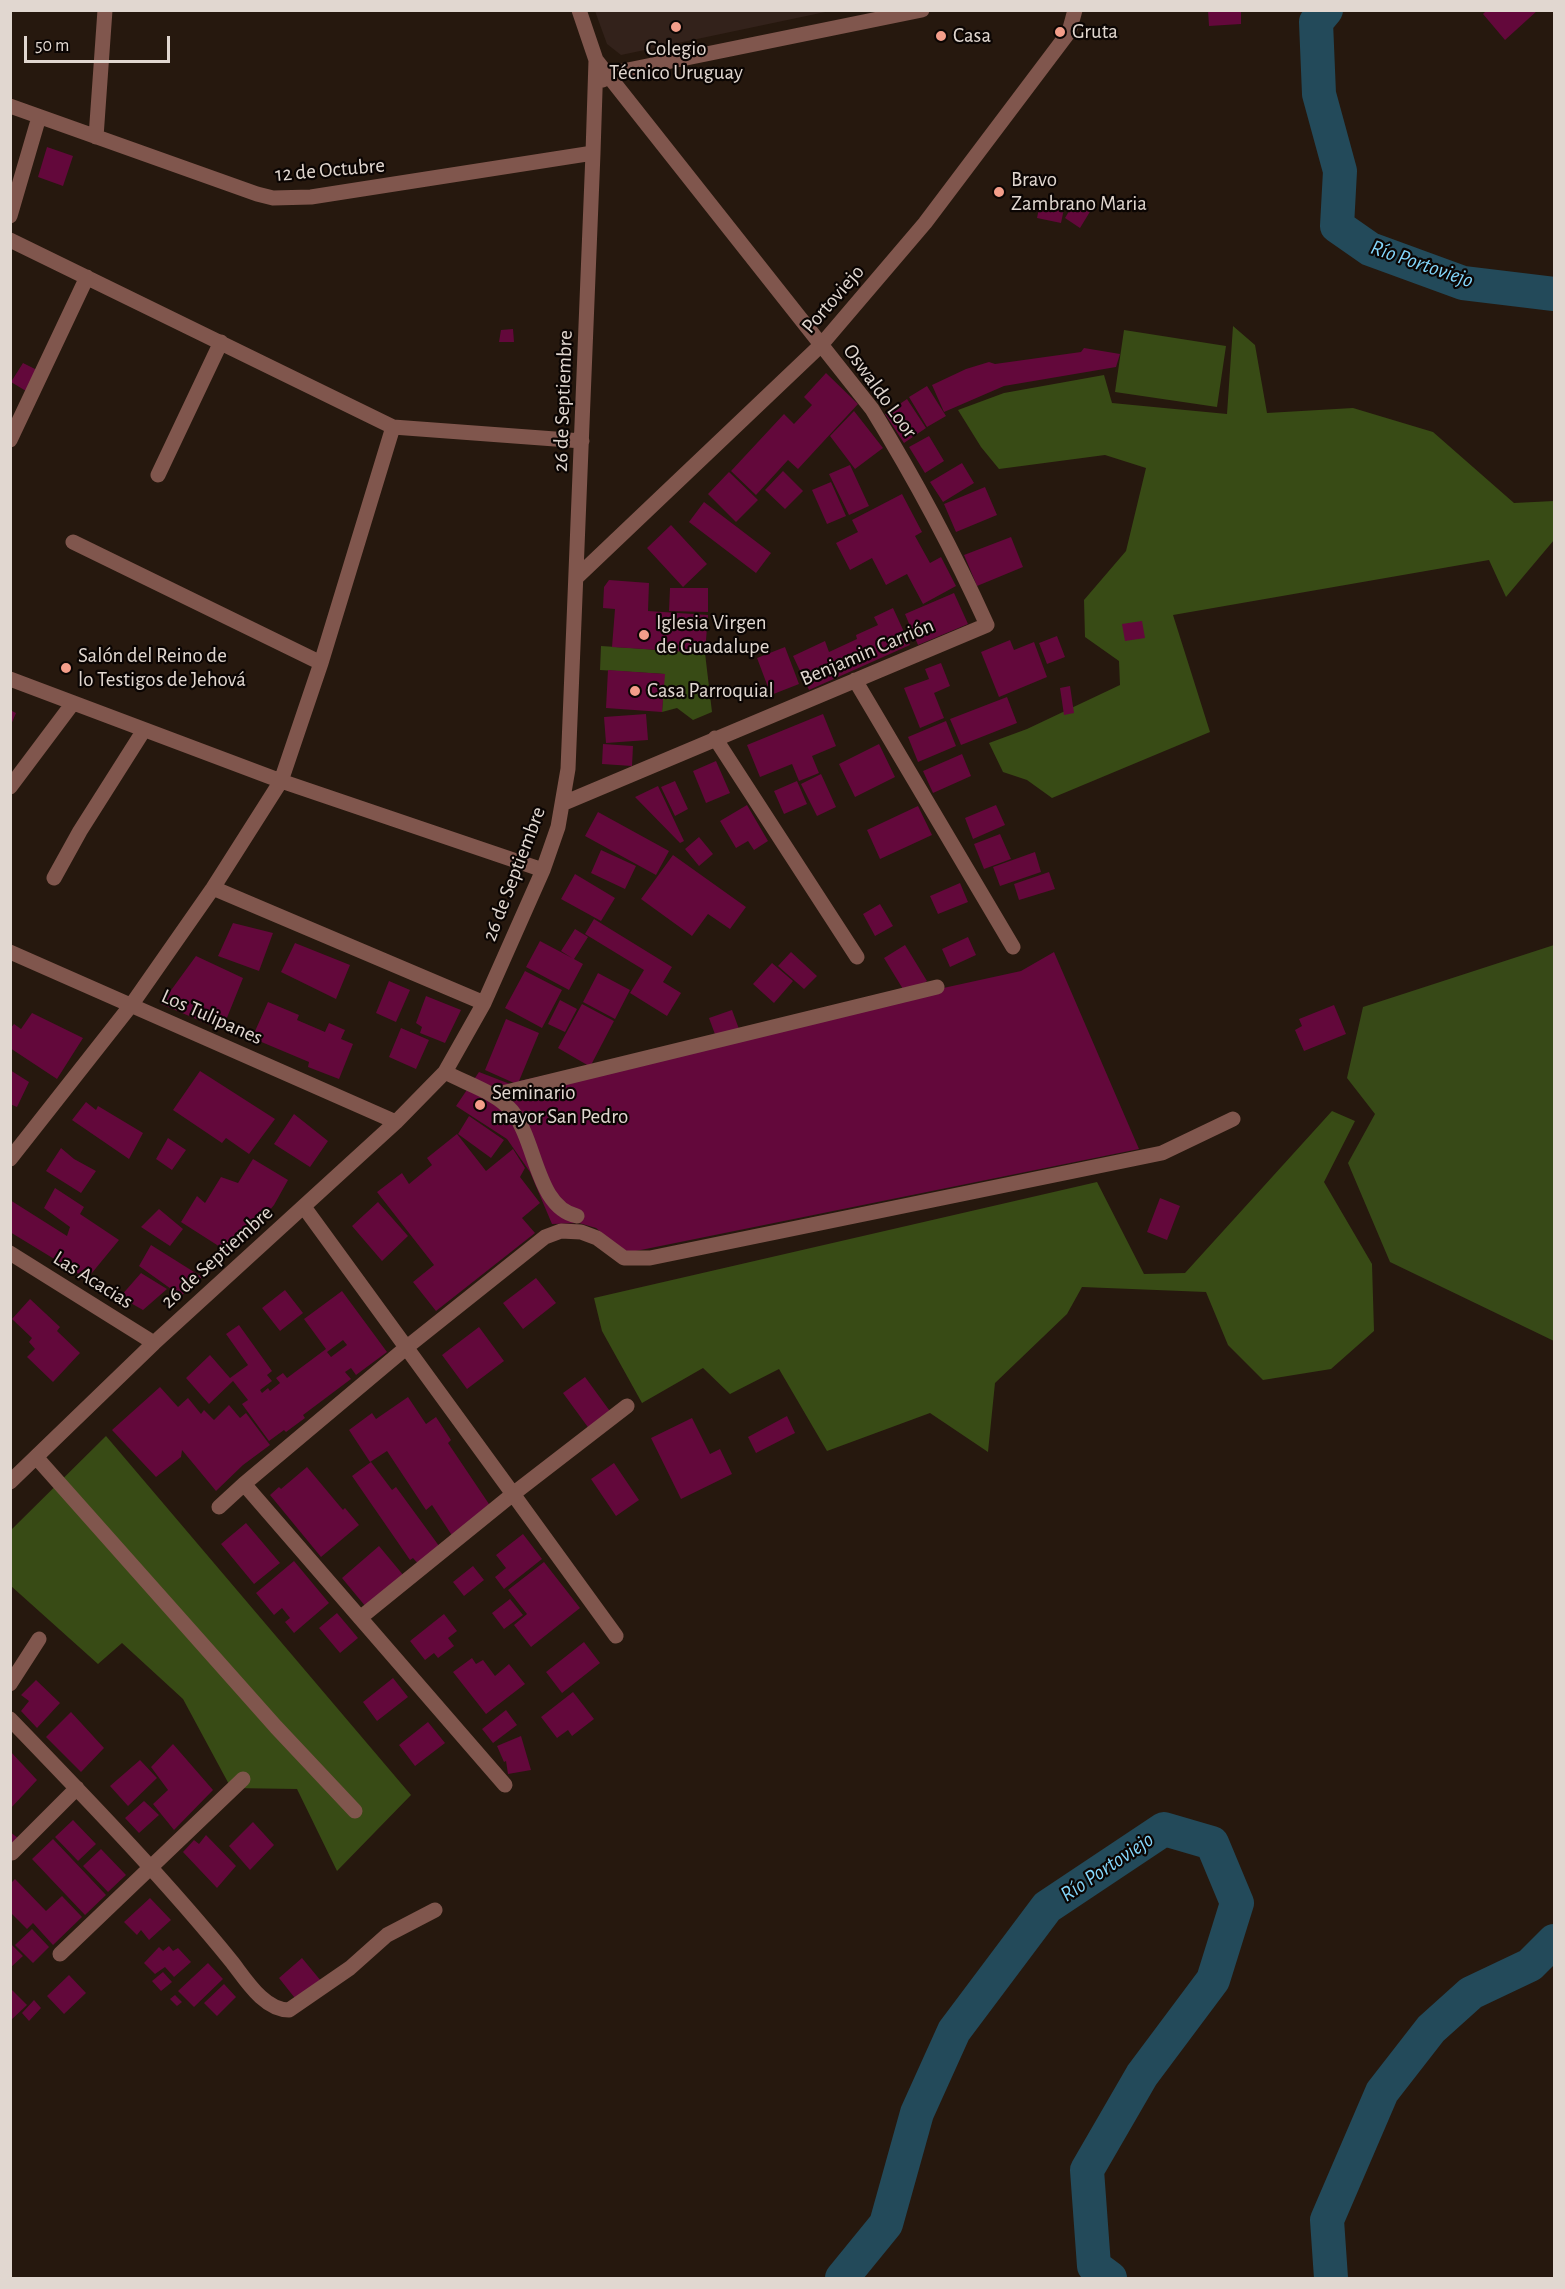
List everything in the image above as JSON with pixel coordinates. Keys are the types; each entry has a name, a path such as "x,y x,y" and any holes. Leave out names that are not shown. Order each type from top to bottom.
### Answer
{"street":[{"path":"96,137 105,10"},
{"name":"26 de Septiembre","path":"10,1482 154,1343 396,1122 445,1072 484,1004 543,870 564,803 568,769 577,577 596,60 579,10"},
{"path":"595,89 608,74 922,10"},
{"name":"Portoviejo","path":"577,577 821,345 932,214 1069,32 1075,10"},
{"name":"Oswaldo Loor","path":"596,60 872,409 910,471 955,554 987,625"},
{"name":"12 de Octubre","path":"10,106 229,186 273,198 311,197 593,153"},
{"path":"10,216 39,117"},
{"path":"10,240 393,427 582,441"},
{"path":"10,440 87,277"},
{"path":"158,476 221,342"},
{"path":"10,1159 132,1004 213,888 281,781 321,663 393,427"},
{"path":"73,543 321,663"},
{"name":"Benjamin Carrión","path":"564,803 987,625"},
{"path":"10,680 281,781 543,870"},
{"path":"855,680 1013,947"},
{"path":"10,788 73,703"},
{"path":"54,878 80,831 144,730"},
{"path":"715,738 857,957"},
{"path":"213,888 484,1004"},
{"name":"Los Tulipanes","path":"10,952 396,1122"},
{"path":"494,1095 937,987"},
{"path":"445,1072 494,1095 512,1111 526,1134 548,1196 565,1213 577,1216"},
{"path":"219,1507 407,1347 545,1237 561,1231 581,1232 597,1238 624,1258 650,1258 1162,1153 1233,1119"},
{"path":"304,1207 616,1636"},
{"name":"Las Acacias","path":"10,1253 154,1343"},
{"path":"360,1618 513,1494 627,1406"},
{"path":"36,1457 276,1727 355,1811"},
{"path":"244,1484 504,1785"},
{"path":"10,1684 39,1639"},
{"path":"10,1719 150,1868 271,2006 289,2010 350,1968 387,1935 435,1910"},
{"path":"60,1954 243,1779"},
{"path":"12,1853 76,1788"}],"shaded area":[{"name":"Colegio Técnico Uruguay","path":"595,11 830,11 621,55 607,44"}],"green space":[{"path":"1233,326 1255,345 1267,413 1353,408 1433,432 1514,503 1554,501 1554,540 1506,597 1489,560 1173,615 1210,732 1052,798 1027,780 1003,772 989,743 1027,729 1120,685 1119,661 1085,637 1084,600 1126,551 1146,468 1105,455 999,469 981,447 958,410 1004,393 1104,375 1112,403 1227,414"},
{"path":"1124,330 1226,346 1217,407 1115,392"},
{"path":"601,646 705,653 712,712 693,720 677,708 662,712 664,674 600,670"},
{"path":"1554,945 1554,1341 1390,1262 1348,1163 1375,1114 1347,1078 1363,1007"},
{"path":"1332,1111 1355,1121 1324,1182 1372,1264 1374,1331 1331,1369 1263,1380 1228,1345 1206,1292 1082,1287 1067,1314 995,1383 988,1452 930,1413 827,1451 779,1369 730,1394 703,1368 642,1403 602,1331 594,1298 1097,1182 1144,1274 1185,1273"},
{"path":"106,1436 411,1795 337,1871 297,1789 231,1788 183,1699 122,1643 98,1664 11,1586 11,1530"}],"building":[{"path":"1208,10 1241,10 1241,24 1209,26"},
{"path":"1487,10 1538,10 1505,40 1483,14"},
{"path":"47,147 73,156 63,186 38,177"},
{"path":"1041,199 1065,204 1061,223 1037,218"},
{"path":"1075,201 1091,210 1080,228 1065,218"},
{"path":"513,329 514,342 499,342 501,330"},
{"path":"1084,348 1120,354 1116,367 1004,386 944,412 932,385 966,369 989,362 995,364 1081,352"},
{"path":"23,363 37,370 26,391 11,382"},
{"path":"826,373 858,404 798,469 788,460 756,495 731,471 784,414 794,424 812,405 804,397"},
{"path":"927,386 946,416 927,427 909,397"},
{"path":"907,399 926,428 904,443 885,414"},
{"path":"854,411 883,448 855,469 830,436"},
{"path":"929,436 944,461 925,473 909,447"},
{"path":"962,463 974,483 943,502 930,482"},
{"path":"850,465 869,506 849,515 829,474"},
{"path":"783,471 803,491 785,509 765,490"},
{"path":"729,472 758,500 736,522 708,494"},
{"path":"831,482 846,516 827,524 812,490"},
{"path":"985,487 997,515 956,532 944,504"},
{"path":"902,494 922,532 915,536 930,563 941,557 956,586 923,604 907,574 886,585 872,558 850,570 836,543 858,532 852,520"},
{"path":"704,502 771,553 756,573 689,522"},
{"path":"671,525 707,564 683,587 647,548"},
{"path":"1011,537 1023,567 977,586 964,555"},
{"name":"Iglesia Virgen de Guadalupe","path":"609,580 649,583 648,611 708,615 705,653 612,647 615,609 603,608 604,587"},
{"path":"670,588 708,588 708,612 669,611"},
{"path":"954,593 968,624 918,645 905,614"},
{"path":"893,608 910,645 809,690 793,656 825,641 829,652 857,639 856,635 878,625 874,617"},
{"path":"1142,621 1145,638 1125,641 1122,624"},
{"path":"1057,636 1065,657 1047,664 1039,643"},
{"path":"1010,640 1014,650 1034,642 1047,677 999,697 981,652"},
{"path":"785,647 799,684 771,695 757,658"},
{"path":"941,663 950,686 934,693 944,718 920,728 904,688 929,679 925,669"},
{"name":"Casa Parroquial","path":"608,670 665,674 662,712 606,708"},
{"path":"1070,686 1074,713 1064,715 1060,688"},
{"path":"1007,697 1017,723 961,745 950,719"},
{"path":"10,710 16,713 10,727"},
{"path":"646,714 648,740 606,743 604,717"},
{"path":"823,714 836,746 812,756 819,773 799,781 792,764 760,777 747,745"},
{"path":"946,721 956,746 918,762 908,737"},
{"path":"603,744 633,746 632,766 602,764"},
{"path":"879,744 895,777 855,797 839,764"},
{"path":"962,754 971,776 933,793 923,771"},
{"path":"716,761 730,793 706,803 693,771"},
{"path":"821,774 836,807 817,816 801,784"},
{"path":"675,781 688,809 675,816 661,787"},
{"path":"797,781 807,804 784,814 774,791"},
{"path":"658,786 684,841 680,843 635,797"},
{"path":"747,805 768,841 754,850 748,841 736,848 720,821"},
{"path":"996,805 1005,825 973,839 965,818"},
{"path":"918,806 932,835 880,859 867,830"},
{"path":"598,812 669,851 656,875 585,836"},
{"path":"1000,834 1011,859 984,869 974,844"},
{"path":"699,837 713,854 699,866 685,849"},
{"path":"601,850 636,866 625,889 591,873"},
{"path":"1035,852 1041,872 1000,886 993,867"},
{"path":"673,855 746,907 730,929 708,914 692,936 641,899"},
{"path":"1049,872 1055,889 1019,900 1014,884"},
{"path":"575,874 615,898 601,921 561,899"},
{"path":"960,883 968,902 938,914 930,896"},
{"path":"880,904 893,926 875,936 863,914"},
{"path":"594,919 672,967 663,982 681,993 667,1016 630,993 644,970 585,934"},
{"path":"233,923 273,933 259,971 218,956"},
{"path":"575,929 588,937 574,959 583,964 569,990 526,967 540,941 572,958 561,951"},
{"path":"968,937 976,955 950,967 942,949"},
{"path":"295,943 350,965 336,999 281,972"},
{"path":"905,945 927,981 906,994 884,958"},
{"path":"791,952 817,976 804,989 778,966"},
{"name":"Seminario mayor San Pedro","path":"1054,952 1139,1149 621,1254 611,1241 596,1228 579,1223 552,1224 530,1172 507,1139 456,1106 479,1072 510,1084 514,1083 485,1070 506,1019 539,1033 519,1081 589,1066 558,1048 582,1004 614,1021 591,1065 1021,971"},
{"path":"196,956 243,978 222,1030 161,1004"},
{"path":"772,963 793,981 774,1003 753,984"},
{"path":"525,971 562,990 542,1028 505,1008"},
{"path":"598,973 630,990 615,1019 583,1002"},
{"path":"389,981 410,990 396,1022 376,1013"},
{"path":"426,996 461,1010 445,1043 420,1033 422,1027 416,1023"},
{"path":"560,1000 577,1009 565,1032 548,1024"},
{"path":"268,1002 299,1015 297,1020 325,1032 329,1023 345,1030 341,1039 353,1044 339,1079 308,1067 309,1062 252,1038"},
{"path":"1334,1005 1346,1034 1304,1051 1295,1030 1302,1026 1299,1019"},
{"path":"732,1010 739,1029 716,1037 709,1018"},
{"path":"32,1013 83,1038 57,1079 10,1048 10,1029 14,1024 21,1029"},
{"path":"401,1028 429,1040 416,1069 389,1057"},
{"path":"10,1070 29,1082 17,1107 10,1104"},
{"path":"200,1071 275,1119 249,1154 226,1138 222,1143 173,1110"},
{"path":"86,1102 96,1110 98,1106 143,1133 129,1159 72,1120"},
{"path":"294,1114 328,1141 310,1167 274,1144"},
{"path":"469,1116 504,1140 491,1158 458,1134"},
{"path":"457,1134 486,1171 513,1149 525,1168 520,1177 540,1203 522,1218 535,1233 436,1311 413,1282 434,1265 377,1192 402,1173 409,1184 432,1165 427,1158"},
{"path":"168,1138 186,1150 172,1170 156,1159"},
{"path":"61,1148 74,1159 96,1171 81,1193 46,1171"},
{"path":"253,1159 288,1180 274,1205 253,1230 228,1252 181,1222 197,1196 205,1203 221,1177 238,1183"},
{"path":"55,1188 84,1207 80,1214 119,1240 87,1279 10,1232 10,1200 67,1236 70,1227 44,1208"},
{"path":"1160,1198 1180,1206 1167,1240 1147,1232"},
{"path":"378,1202 408,1236 382,1261 352,1226"},
{"path":"159,1209 183,1229 170,1246 141,1227"},
{"path":"151,1245 202,1277 181,1296 139,1266"},
{"path":"141,1273 167,1289 143,1310 120,1297"},
{"path":"536,1278 556,1303 523,1329 503,1303"},
{"path":"285,1290 303,1313 280,1331 262,1308"},
{"path":"342,1291 387,1352 356,1375 351,1368 345,1372 351,1379 303,1415 305,1418 269,1441 242,1404 248,1400 233,1381 209,1404 186,1378 210,1355 230,1378 248,1365 226,1334 239,1325 272,1371 267,1375 272,1381 260,1390 262,1393 268,1388 270,1391 280,1383 276,1378 283,1373 287,1378 326,1349 304,1319","holes":["343,1340 347,1345 331,1357 327,1352"]},
{"path":"30,1299 60,1327 57,1331 80,1353 53,1382 27,1357 35,1349 29,1342 32,1338 12,1319"},
{"path":"479,1327 504,1361 467,1389 442,1355"},
{"path":"585,1377 612,1414 590,1430 563,1393"},
{"path":"160,1387 178,1407 188,1398 201,1414 204,1410 214,1420 229,1405 240,1418 246,1413 270,1445 243,1465 216,1491 182,1450 181,1457 156,1477 112,1430"},
{"path":"408,1397 426,1424 436,1417 451,1440 448,1443 493,1510 453,1537 432,1505 426,1510 387,1451 370,1462 349,1430 372,1413 376,1419"},
{"path":"787,1416 795,1433 756,1453 748,1437"},
{"path":"692,1418 710,1454 720,1449 732,1474 681,1499 651,1438"},
{"path":"371,1462 392,1490 396,1487 442,1550 420,1566 413,1558 410,1560 352,1476"},
{"path":"614,1463 639,1500 616,1516 591,1479"},
{"path":"307,1467 343,1510 345,1508 359,1525 321,1557 270,1495 279,1487 281,1489"},
{"path":"246,1523 280,1563 254,1584 221,1544"},
{"path":"523,1534 542,1559 504,1589 495,1577 506,1568 496,1555"},
{"path":"379,1546 404,1576 366,1607 342,1578"},
{"path":"294,1561 329,1603 294,1633 285,1622 290,1618 282,1608 274,1615 256,1593"},
{"path":"544,1562 580,1608 531,1647 514,1625 527,1614 508,1590"},
{"path":"473,1566 484,1580 464,1596 453,1582"},
{"path":"510,1599 523,1615 504,1629 492,1613"},
{"path":"337,1613 358,1638 340,1653 319,1628"},
{"path":"444,1614 457,1631 448,1638 454,1646 438,1658 434,1653 425,1660 410,1641"},
{"path":"584,1642 600,1663 562,1693 546,1672"},
{"path":"472,1658 476,1664 483,1660 495,1676 509,1664 525,1684 486,1714 453,1672"},
{"path":"393,1678 408,1697 377,1721 363,1702"},
{"path":"36,1680 60,1703 37,1728 21,1711 29,1701 21,1695"},
{"path":"573,1692 594,1719 572,1736 568,1730 557,1738 541,1717"},
{"path":"506,1710 517,1725 493,1743 482,1729"},
{"path":"71,1712 104,1748 81,1772 46,1737"},
{"path":"428,1722 445,1743 415,1766 399,1745"},
{"path":"521,1736 531,1770 508,1774 506,1761 504,1762 497,1746"},
{"path":"173,1744 213,1790 174,1830 153,1804 168,1790 151,1767"},
{"path":"10,1751 37,1780 10,1809"},
{"path":"140,1760 157,1778 128,1806 110,1786"},
{"path":"144,1801 159,1815 139,1833 125,1818"},
{"path":"73,1820 96,1844 78,1861 55,1837"},
{"path":"253,1822 274,1845 250,1870 229,1846"},
{"path":"10,1832 18,1838 10,1846"},
{"path":"206,1835 236,1866 217,1888 183,1852 194,1840 199,1844"},
{"path":"53,1839 106,1895 85,1915 32,1859"},
{"path":"101,1849 126,1875 108,1892 83,1866"},
{"path":"15,1879 46,1911 62,1896 82,1917 53,1945 33,1923 27,1929 10,1912 10,1884"},
{"path":"150,1898 171,1920 149,1940 141,1930 137,1935 124,1922"},
{"path":"32,1929 49,1947 33,1963 15,1945"},
{"path":"10,1943 23,1956 10,1968"},
{"path":"169,1946 173,1951 178,1948 191,1962 174,1977 165,1967 155,1974 144,1963 159,1947 163,1951"},
{"path":"302,1958 321,1981 298,2002 279,1978"},
{"path":"208,1963 223,1979 194,2007 178,1991"},
{"path":"163,1972 172,1982 161,1991 152,1981"},
{"path":"69,1975 86,1993 64,2014 47,1996"},
{"path":"224,1984 236,1997 217,2016 204,2003"},
{"path":"10,1988 27,2005 10,2021"},
{"path":"175,1995 182,2002 177,2006 170,1999"},
{"path":"34,2000 41,2008 29,2021 22,2013"}],"waterway":[{"name":"Río Portoviejo","path":"1326,10 1316,22 1319,94 1340,171 1337,226 1370,249 1463,283 1554,294"},
{"name":"Río Portoviejo","path":"842,2278 886,2224 917,2113 954,2031 1047,1907 1164,1829 1212,1843 1237,1903 1213,1980 1142,2075 1087,2170 1094,2266 1110,2278"},
{"name":"Río Portoviejo","path":"1331,2278 1327,2220 1382,2092 1431,2029 1471,1993 1530,1965 1554,1941"}],"place":[{"name":"Colegio Técnico Uruguay","path":"676,27"},
{"name":"Gruta","path":"1060,32"},
{"name":"Casa","path":"941,36"},
{"name":"Bravo Zambrano Maria","path":"999,192"},
{"name":"Iglesia Virgen de Guadalupe","path":"644,635"},
{"name":"Salón del Reino de lo Testigos de Jehová","path":"66,668"},
{"name":"Casa Parroquial","path":"635,691"},
{"name":"Seminario mayor San Pedro","path":"480,1105"}]}
